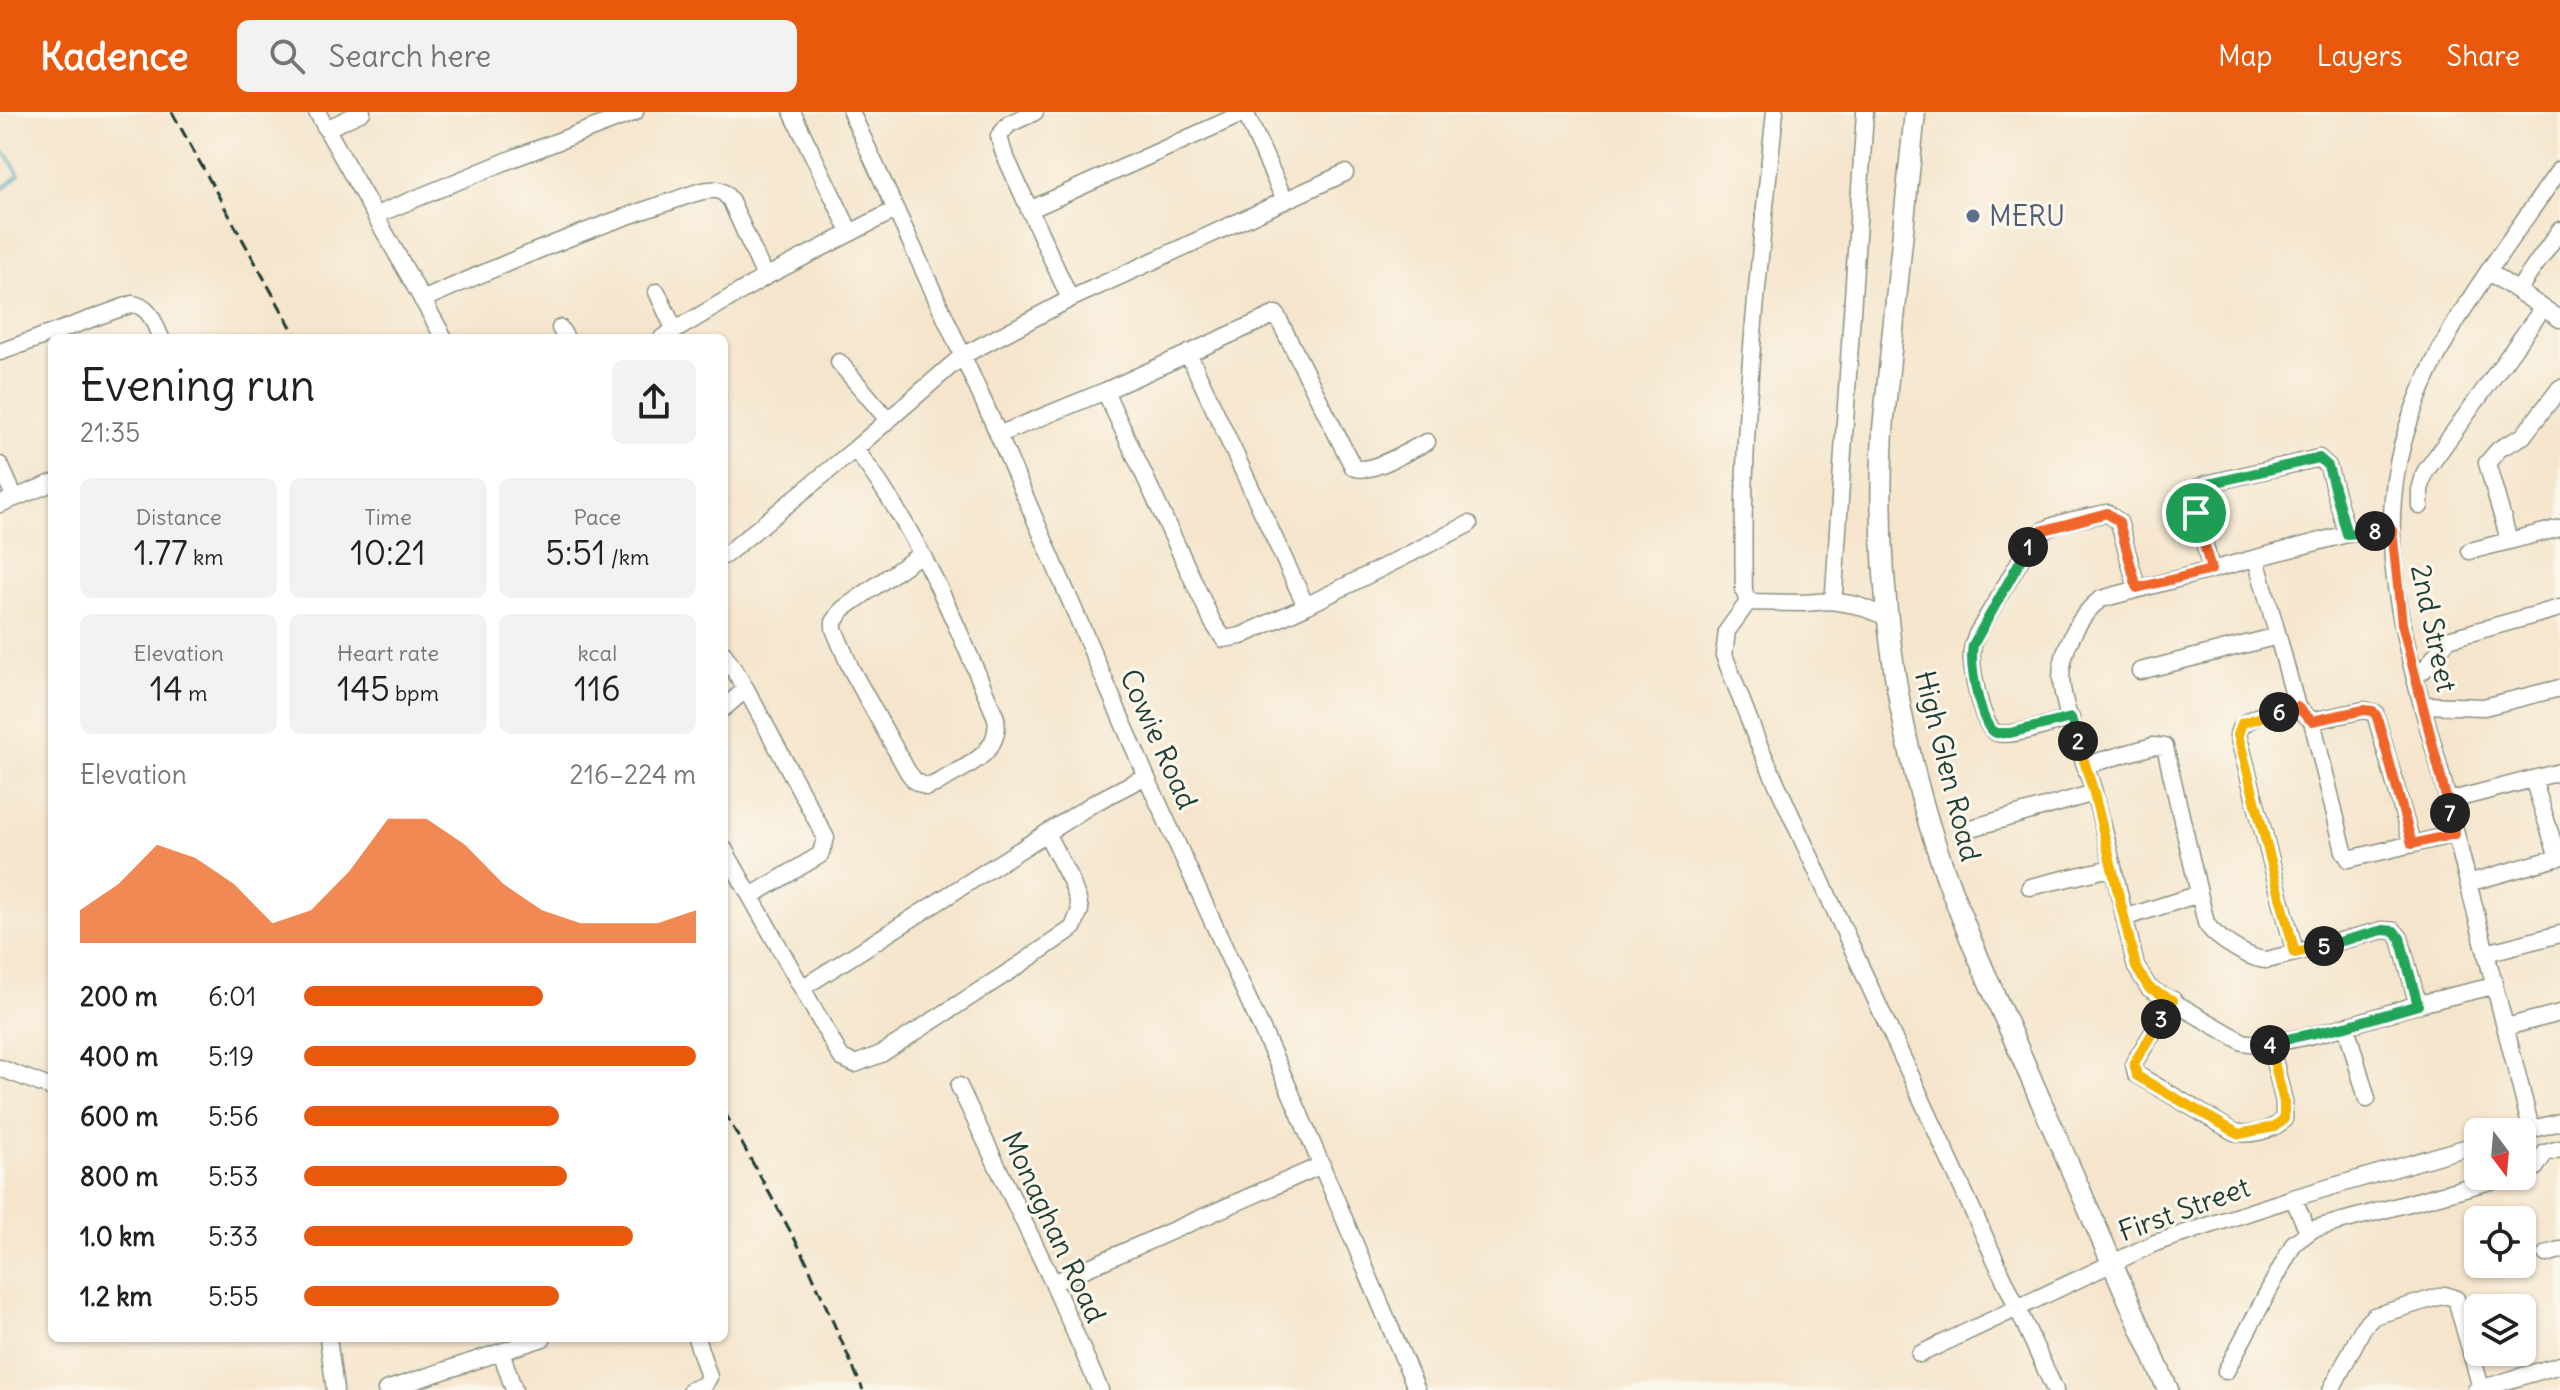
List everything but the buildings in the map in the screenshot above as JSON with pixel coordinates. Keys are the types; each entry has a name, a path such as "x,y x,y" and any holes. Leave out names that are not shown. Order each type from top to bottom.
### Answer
{"main road":[{"name":"High Glen Road","path":"1915,112 1880,479 1887,617 1908,743 1936,847 1980,965 2168,1390"}],"street":[{"path":"317,112 442,334"},
{"path":"326,129 362,112"},
{"path":"376,215 499,163 635,112"},
{"path":"792,112 850,232"},
{"name":"Cowie Road","path":"851,112 998,435 1146,776 1198,885 1417,1390"},
{"path":"1035,112 1009,124 999,136 1070,299"},
{"path":"1029,210 1246,112 1285,201"},
{"path":"1748,602 1744,591 1742,507 1759,258 1775,112"},
{"path":"1831,601 1865,112"},
{"name":"2nd Street","path":"2523,1118 2506,1027 2415,675 2397,589 2392,530 2397,472 2414,404 2447,337 2560,169"},
{"path":"728,553 962,356 1070,299 1345,173"},
{"path":"422,300 591,230 714,190 725,194 731,201 765,277"},
{"path":"657,292 669,334 765,277 895,210"},
{"path":"2518,290 2560,230"},
{"path":"2489,272 2560,319"},
{"path":"50,334 132,304 148,311 159,334"},
{"path":"2420,506 2425,472 2543,308"},
{"path":"998,435 1276,314 1353,467 1370,469 1427,442"},
{"path":"0,352 48,335"},
{"path":"1188,353 1306,606"},
{"path":"839,362 888,420"},
{"path":"2509,540 2487,463 2499,449 2523,436 2560,388"},
{"path":"1105,391 1213,623 1224,639 1241,636 1306,606 1469,524"},
{"path":"855,449 890,495 921,554 983,687 998,731 991,748 981,757 927,787 915,781 908,772 851,669 834,629 837,615 843,609 921,554"},
{"path":"2211,570 2193,497 2196,489 2206,484 2319,458 2328,466 2347,534"},
{"path":"0,465 8,501 48,485"},
{"path":"2071,718 2010,733 1991,730 1985,720 1972,661 1977,634 2034,537 2053,526 2107,513 2119,522 2137,588"},
{"path":"2470,551 2560,528"},
{"path":"2392,530 2347,534 2101,599 2083,618 2069,645 2061,674 2140,976 2149,988 2253,1045 2346,1026 2494,986"},
{"path":"2256,559 2297,707 2312,721 2347,856 2354,860 2455,834"},
{"path":"1748,602 1831,601 1856,605 1887,617"},
{"path":"1748,602 1727,631 1724,655 1758,743 2055,1390"},
{"path":"2415,675 2425,669 2448,639 2560,608"},
{"path":"2140,671 2278,636"},
{"path":"728,660 826,838 820,855 751,896"},
{"path":"2423,705 2484,707 2560,688"},
{"path":"728,705 746,689"},
{"path":"2295,953 2238,735 2240,726 2246,720 2297,707"},
{"path":"2312,721 2364,710 2375,713 2412,844"},
{"path":"2086,765 2153,746 2165,747 2210,929 2252,957 2267,960 2391,930 2400,938 2418,1005"},
{"path":"2448,801 2560,772"},
{"path":"802,988 1094,803 1146,776"},
{"path":"2468,883 2559,858 2533,779"},
{"path":"1968,829 2094,793"},
{"path":"728,856 842,1058 855,1064 881,1054 1073,928 1080,910 1078,900 1046,833"},
{"path":"2030,887 2111,868"},
{"path":"2124,918 2199,894"},
{"path":"2486,953 2560,934"},
{"path":"2173,1000 2134,1063 2136,1074 2234,1132 2244,1134 2274,1127 2284,1119 2284,1102 2270,1043"},
{"path":"2506,1027 2560,1013"},
{"path":"2346,1026 2367,1099"},
{"path":"0,1068 48,1086"},
{"name":"Monaghan Road","path":"959,1086 1100,1390"},
{"path":"2536,1127 2560,1122"},
{"name":"First Street","path":"1920,1354 2155,1243 2293,1198 2464,1148"},
{"path":"2536,1166 2545,1153 2560,1149"},
{"path":"1053,1283 1322,1165"},
{"path":"2226,1371 2285,1258 2294,1243 2308,1231 2464,1188"},
{"path":"2293,1198 2308,1231"},
{"path":"2331,1390 2369,1320 2445,1295 2456,1299 2478,1389 2560,1365"},
{"path":"329,1342 335,1390"},
{"path":"386,1390 531,1342"},
{"path":"691,1390 704,1385 710,1373 698,1342"},
{"path":"501,1352 514,1390"}],"waterway":[{"path":"0,150 8,156 19,175 0,191"}],"railway":[{"path":"172,112 295,334"},
{"path":"728,1118 804,1256 863,1390"}],"place":[{"name":"MERU","path":"1973,216"}],"route":[{"path":"2319,458 2328,466 2347,534 2392,530 2402,624 2455,834 2412,844 2373,711 2364,710 2312,721 2297,707 2242,723 2238,735 2295,953 2391,930 2400,938 2418,1005 2346,1026 2270,1043 2284,1102 2284,1119 2274,1127 2244,1134 2228,1129 2137,1076 2134,1063 2173,1000 2149,988 2136,967 2094,793 2071,718 2010,733 1996,733 1985,720 1972,661 1977,634 2034,537 2041,531 2107,513 2119,522 2137,588 2211,570 2196,513 2193,497 2200,486 2319,458"}]}
